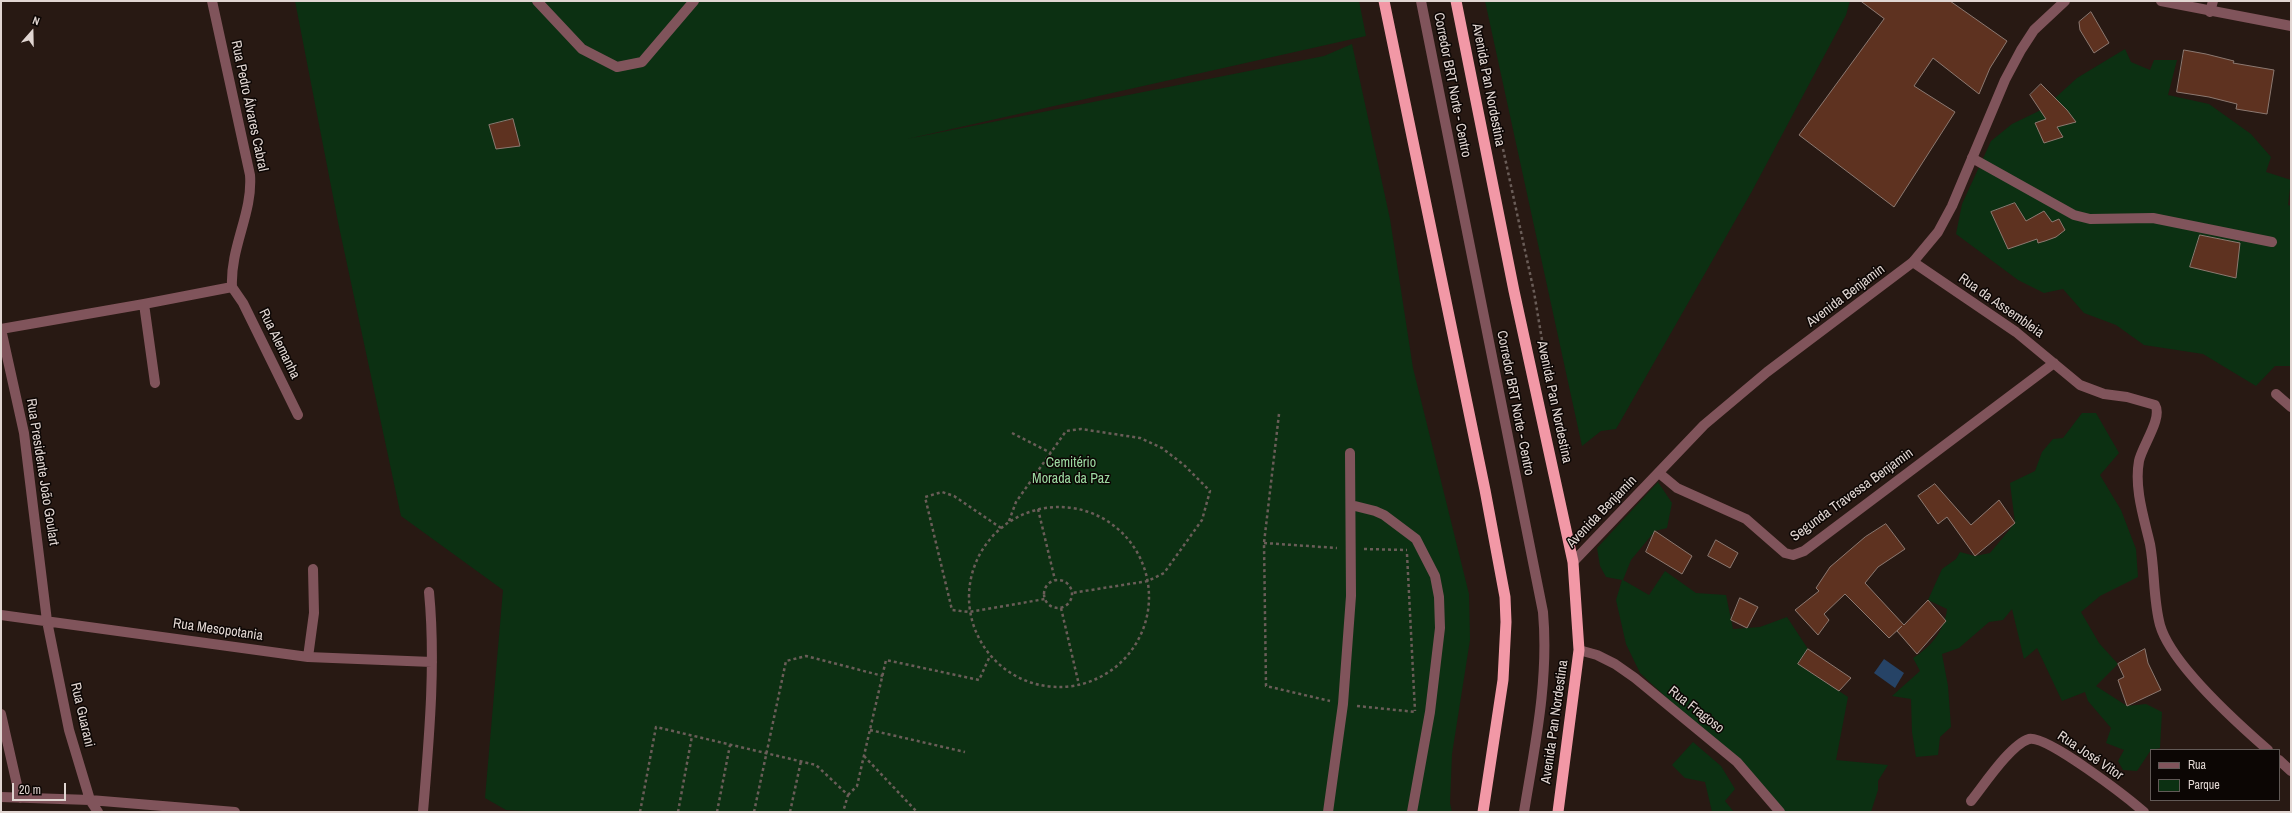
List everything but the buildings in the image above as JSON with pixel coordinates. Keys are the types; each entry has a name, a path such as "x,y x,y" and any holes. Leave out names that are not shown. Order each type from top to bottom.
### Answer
{"highway":[{"path":"1384,1 1485,490 1505,597 1506,622 1503,680 1483,812"},
{"name":"Avenida Pan Nordestina","path":"1456,1 1514,291 1573,562 1579,650 1558,812"}],"street":[{"name":"Rua Pedro Álvares Cabral","path":"212,1 251,180 248,202 233,256 232,286"},
{"path":"537,1 582,49 617,67 642,62 694,1"},
{"name":"Corredor BRT Norte - Centro","path":"1421,1 1543,612 1546,642 1545,670 1524,812"},
{"name":"Avenida Benjamin","path":"1573,562 1704,425 1734,399 1913,262 1938,232 1972,158 2005,80 2021,50 2034,30 2066,1"},
{"path":"2161,1 2210,12 2291,26"},
{"path":"2210,12 2213,1"},
{"path":"1972,158 2074,215 2090,219 2154,218 2272,242"},
{"name":"Rua da Assembleia","path":"1913,262 2016,332 2091,391 2147,401 2155,405 2158,409 2158,415 2139,460 2137,482 2154,564 2160,625 2170,647 2194,678 2267,749"},
{"name":"Rua Presidente João Goulart","path":"47,621 24,433 1,329 144,304 232,286"},
{"name":"Rua Alemanha","path":"232,286 243,303 298,415"},
{"path":"144,304 155,384"},
{"name":"Segunda Travessa Benjamin","path":"1659,473 1677,488 1746,519 1785,553 1793,555 1804,551 2054,363"},
{"path":"2276,394 2291,406"},
{"path":"1328,812 1343,704 1351,596 1350,453"},
{"path":"1351,506 1375,510 1416,539 1435,576 1439,597 1440,628 1430,712 1412,812"},
{"path":"308,657 314,613 313,569"},
{"path":"423,812 432,662 430,592"},
{"name":"Rua Mesopotania","path":"1,615 308,657 432,662"},
{"name":"Rua Guarani","path":"47,621 69,730 90,800 98,812"},
{"name":"Rua Fragoso","path":"1579,650 1597,655 1615,664 1635,678 1736,762 1780,812"},
{"path":"1,714 20,798"},
{"name":"Rua José Vitor","path":"1971,800 2016,747 2030,739 2040,740 2050,744 2136,810"},
{"path":"2280,761 2291,771"},
{"path":"1,797 90,800 235,812"}],"path":[{"path":"1266,686 1264,543 1279,414"},
{"path":"1009,522 1016,502 1066,431 1081,429 1140,438 1162,448 1184,465 1210,491 1202,520 1164,573 1148,581 1072,593"},
{"path":"1012,433 1051,452"},
{"path":"1001,528 954,496 942,492 925,497 952,610 970,612 1045,599"},
{"path":"1074,508 1108,522 1122,533 1134,547 1143,564 1148,581 1148,616 1134,647 1124,660 1110,672 1079,685 1054,687 1030,683 1008,672 990,656 977,635 970,612 968,591 976,561 986,543 1009,522 1038,509 1074,508"},
{"path":"1038,509 1055,580"},
{"path":"1415,712 1407,550 1416,539"},
{"path":"1055,580 1063,581 1069,586 1072,593 1071,599 1061,608 1048,604 1045,599 1044,591 1048,584 1055,580"},
{"path":"1061,608 1079,685"},
{"path":"754,812 786,661 806,656 883,676"},
{"path":"843,812 848,795 857,786 886,660 979,680 990,656"},
{"path":"640,812 656,727 816,765 848,795"},
{"path":"870,730 965,752"},
{"path":"678,812 692,736"},
{"path":"717,812 730,745"},
{"path":"864,756 917,812"},
{"path":"790,812 801,761"}],"green space":[{"name":"Cemitério Morada da Paz","path":"295,1 1359,1 1366,36 907,139 1324,56 1352,44 1390,219 1413,368 1469,594 1470,640 1452,754 1450,803 1452,812 544,812 506,810 485,798 503,590 401,516 338,222"},
{"path":"1485,1 1850,1 1846,15 1751,193 1616,429 1601,431 1582,446"},
{"path":"2125,49 2131,62 2150,70 2154,60 2177,60 2168,95 2209,104 2251,134 2271,157 2266,172 2291,180 2288,205 2291,206 2291,366 2275,366 2256,386 2203,354 2144,345 2116,325 2084,313 2063,289 2044,293 2018,280 1956,234 1962,204 1991,141 2012,124 2043,109 2077,78"},
{"path":"2082,413 2096,413 2119,453 2100,475 2121,510 2136,549 2138,577 2100,596 2081,612 2099,643 2118,664 2096,686 2127,706 2146,704 2162,712 2160,748 2150,749 2150,752 2137,771 2123,770 2118,761 2124,750 2106,743 2111,728 2088,701 2085,692 2062,701 2037,648 2024,659 2012,609 2003,620 1989,622 1959,648 1942,654 1948,686 1951,727 1940,737 1938,755 1916,757 1912,732 1911,699 1892,696 1920,671 1913,658 1931,644 1936,638 1946,617 1947,609 1928,600 1942,569 1956,559 1960,552 1975,556 1990,553 2015,523 2010,483 2035,471 2042,452 2053,439 2063,438"},
{"path":"1658,482 1672,503 1667,528 1655,531 1631,560 1623,580 1649,595 1665,571 1696,593 1726,595 1733,629 1760,627 1787,617 1808,649 1798,664 1848,697 1836,760 1888,765 1878,781 1878,790 1871,812 1784,812 1736,762 1640,673 1626,644 1616,600 1622,580 1606,577 1600,566 1597,548"},
{"path":"1693,742 1721,766 1735,789 1725,801 1734,812 1712,812 1705,782 1685,778 1672,765"}],"water":[{"path":"1884,659 1904,673 1895,688 1874,673"}]}
